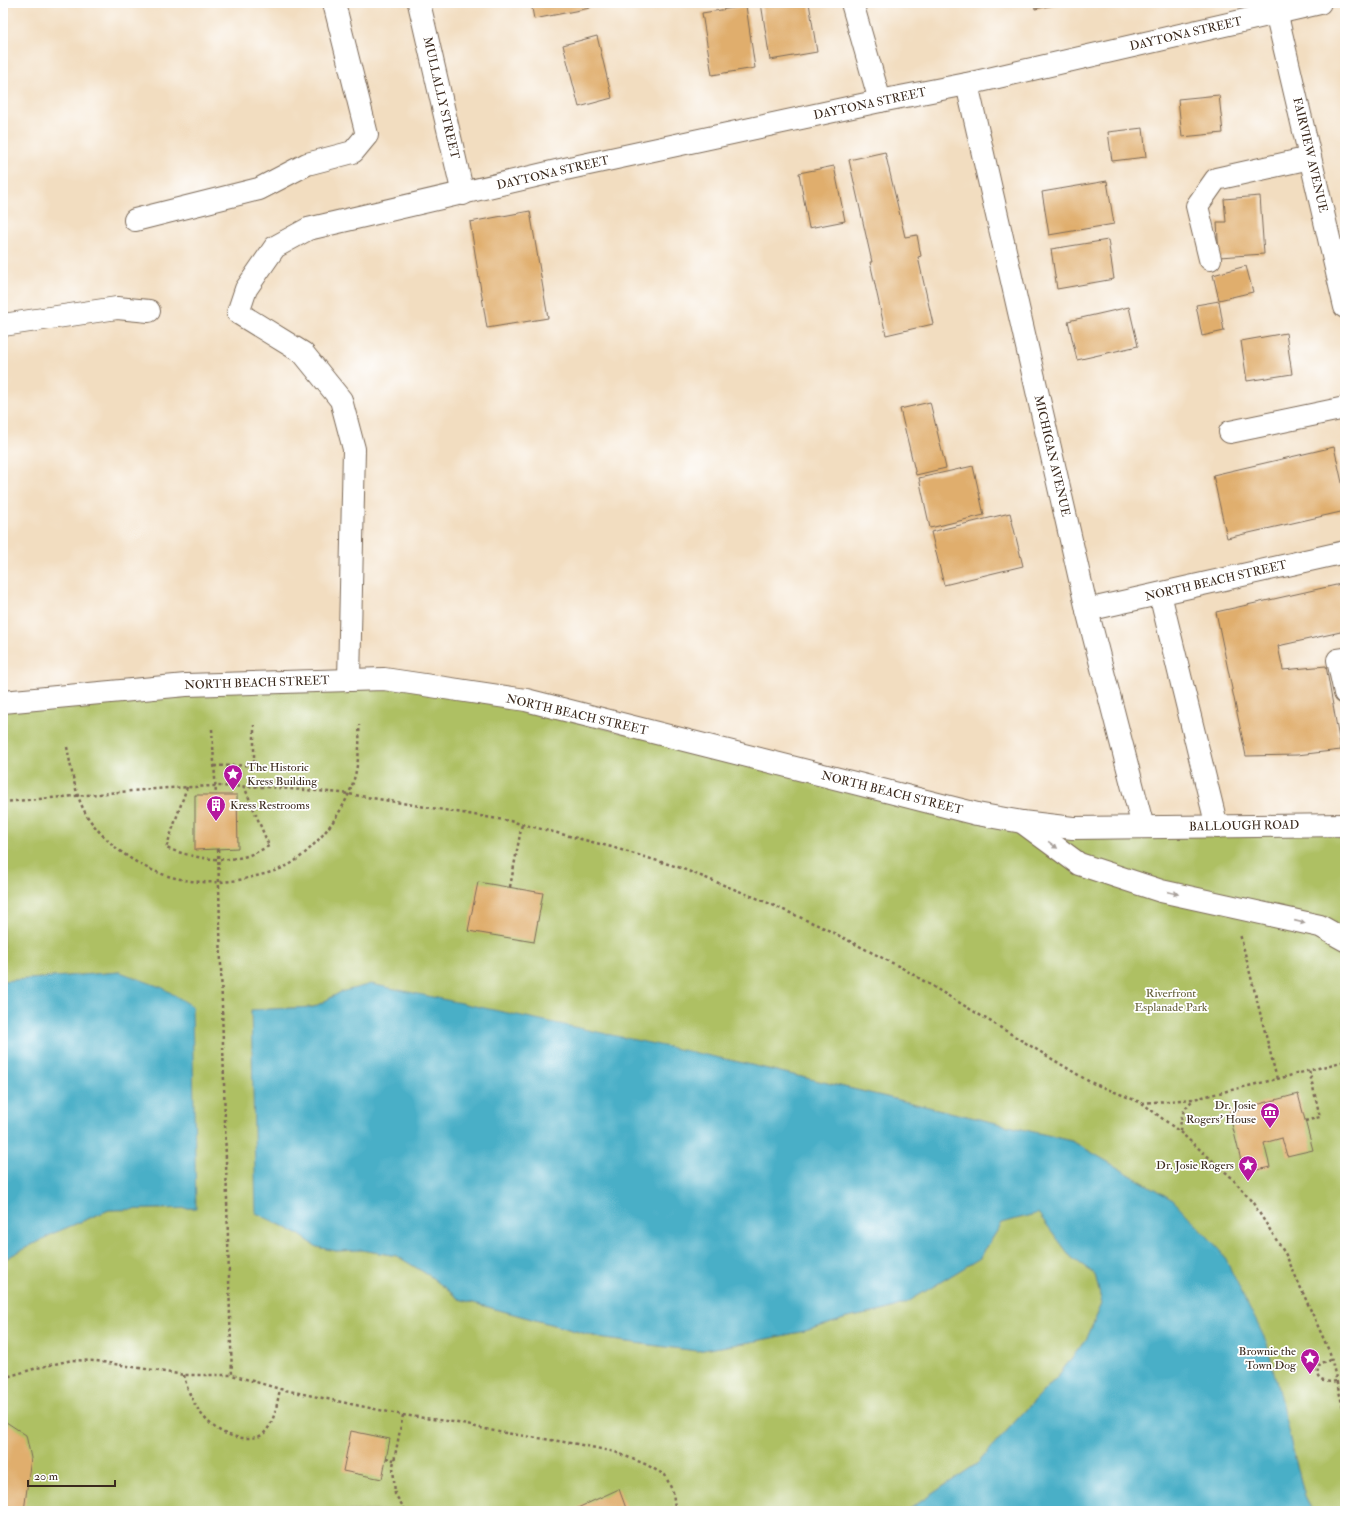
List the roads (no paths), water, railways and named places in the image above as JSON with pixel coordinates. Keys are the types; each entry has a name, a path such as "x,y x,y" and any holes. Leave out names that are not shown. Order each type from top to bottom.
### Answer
{"street":[{"path":"135,220 258,189 307,164 353,152 367,135 334,3"},
{"name":"MULLALLY STREET","path":"419,3 463,194"},
{"path":"852,3 880,101"},
{"name":"DAYTONA STREET","path":"349,680 354,449 341,400 304,353 238,313 246,289 275,247 308,229 565,169 880,101 967,84 1276,8 1320,3"},
{"name":"FAIRVIEW AVENUE","path":"1276,8 1310,158 1340,264 1345,307"},
{"name":"MICHIGAN AVENUE","path":"967,84 1087,610 1143,827"},
{"path":"1210,259 1197,206 1216,179 1310,158"},
{"path":"3,325 117,308 149,311"},
{"path":"1230,432 1345,408"},
{"name":"NORTH BEACH STREET","path":"1087,610 1345,552"},
{"path":"1160,594 1217,827"},
{"path":"1345,659 1338,660 1345,693"},
{"name":"NORTH BEACH STREET","path":"3,702 186,685 384,679 526,700 969,812 1022,822 1073,828 1143,827"},
{"path":"1022,822 1079,864 1161,891 1320,926 1345,940"},
{"name":"BALLOUGH ROAD","path":"1143,827 1345,825"}],"water":[{"path":"120,972 163,988 192,1006 196,1208 109,1210 54,1233 3,1260 3,981"},
{"path":"371,984 734,1061 1072,1141 1173,1200 1222,1252 1267,1343 1305,1497 1312,1511 907,1511 978,1463 1058,1376 1087,1338 1102,1304 1095,1274 1071,1257 1038,1213 1002,1223 980,1258 906,1303 882,1311 847,1318 805,1331 697,1351 605,1339 459,1299 430,1276 397,1256 362,1250 336,1251 317,1247 297,1233 256,1213 251,1010 314,1007 341,992"}],"place":[{"name":"The Historic Kress Building","path":"233,791"},
{"name":"Kress Restrooms","path":"216,822"},
{"name":"Dr. Josie Rogers' House","path":"1270,1129"},
{"name":"Dr. Josie Rogers","path":"1248,1182"},
{"name":"Brownie the Town Dog","path":"1310,1375"}],"park label":[{"name":"Riverfront Esplanade Park","path":"1171,1000"}]}
